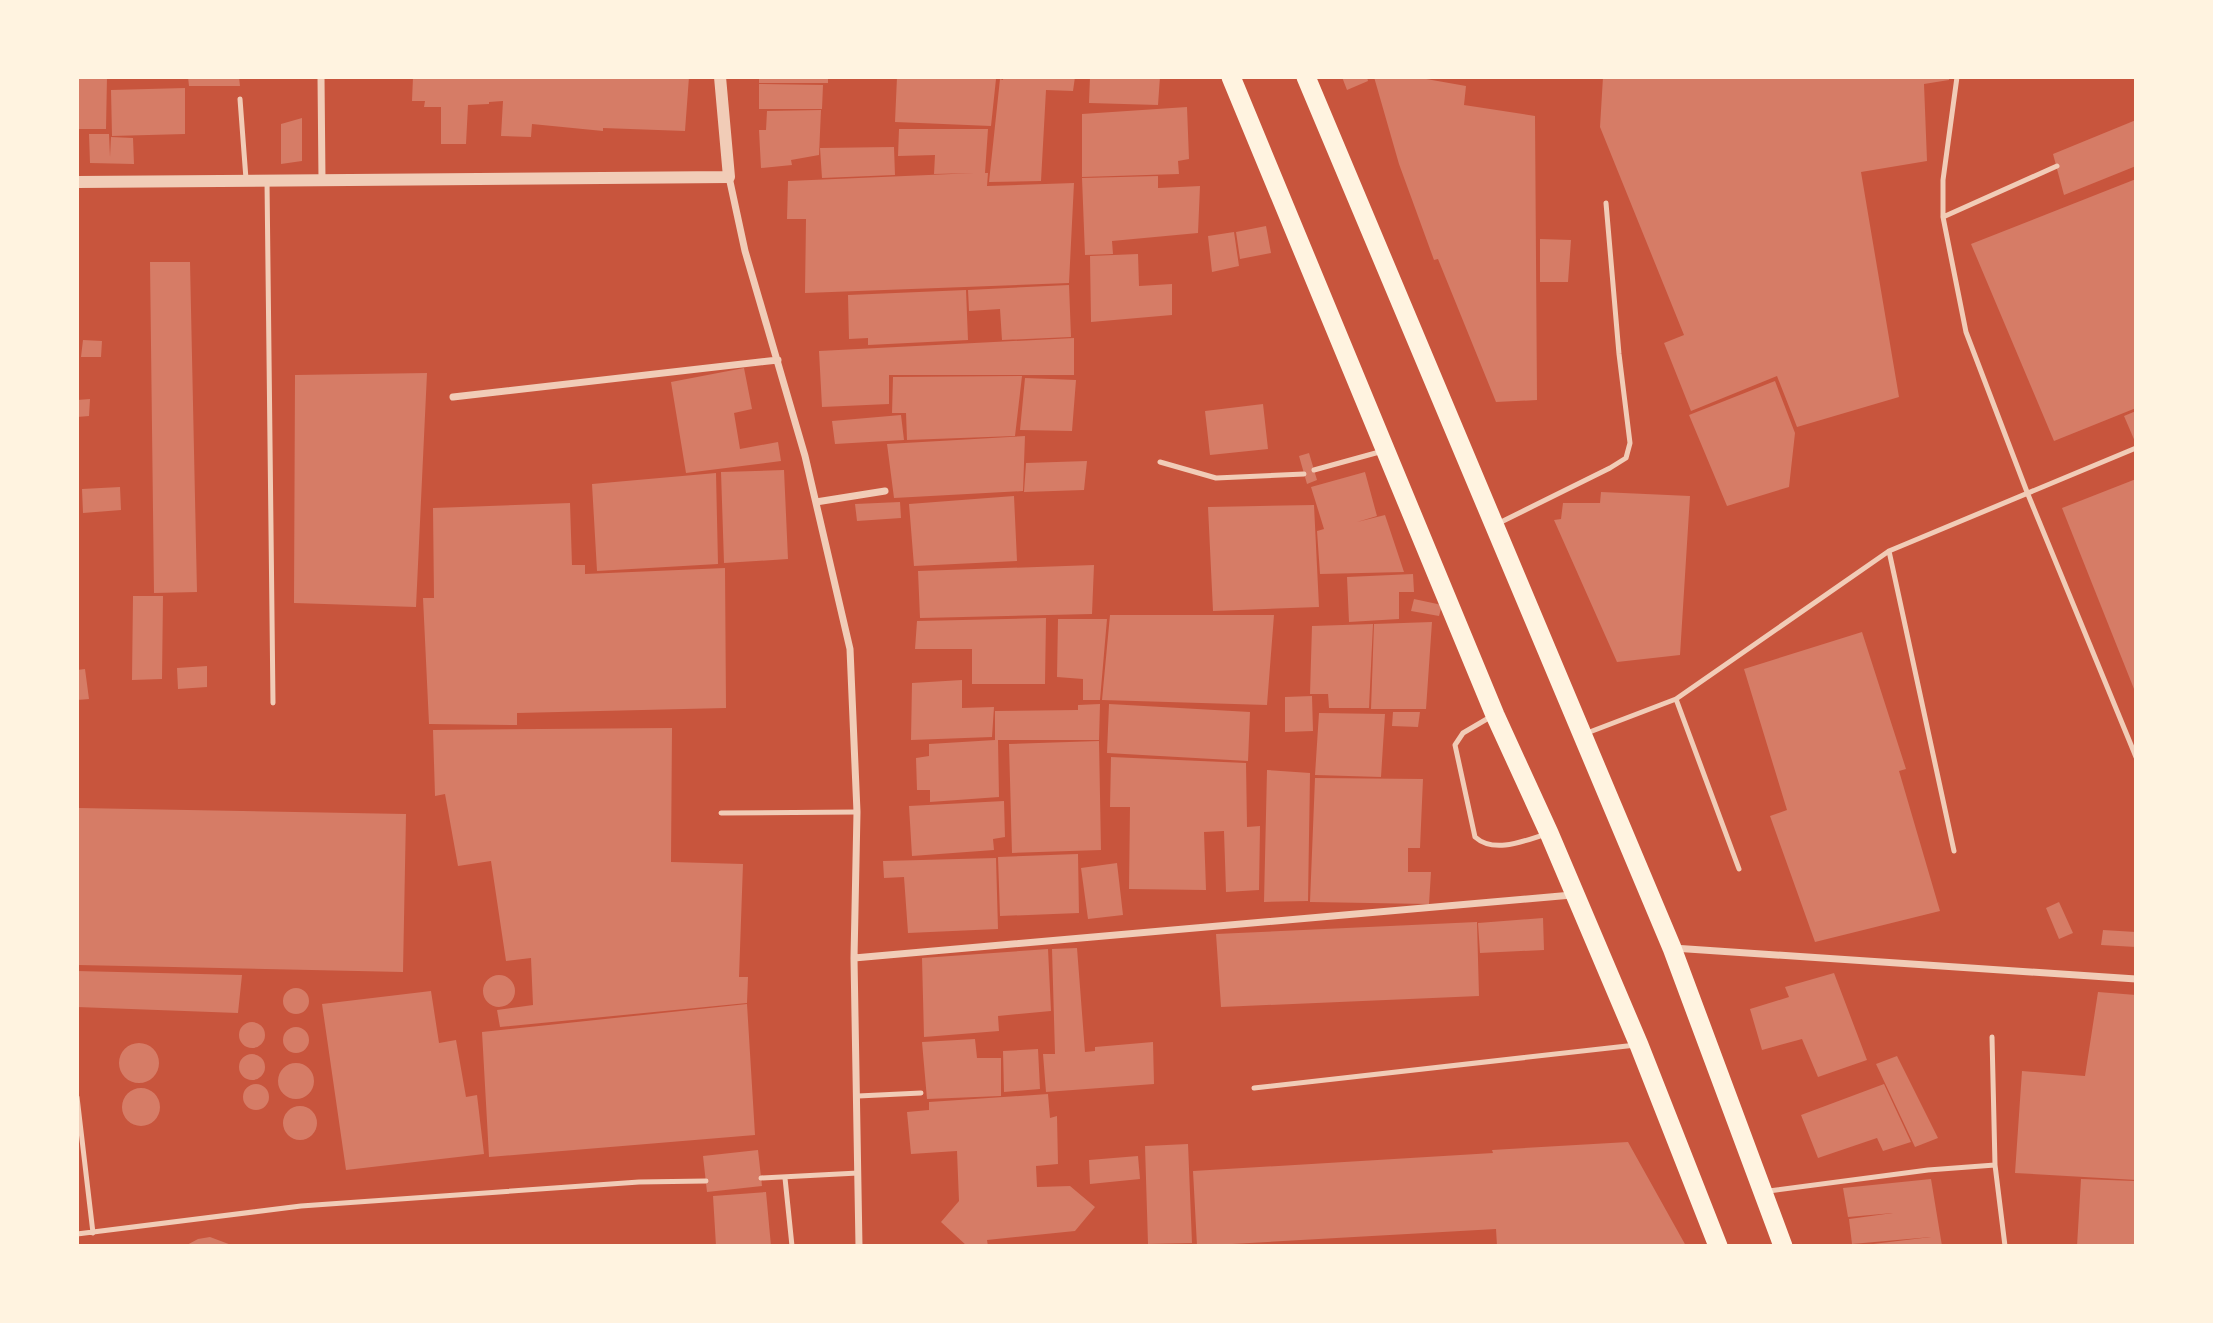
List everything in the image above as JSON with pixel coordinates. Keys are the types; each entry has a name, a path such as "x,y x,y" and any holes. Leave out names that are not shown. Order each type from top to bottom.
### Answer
{"highway":[{"path":"1231,77 1495,715 1576,894 1639,1045 1718,1246"},
{"path":"1306,77 1672,948 1783,1246"}],"street":[{"path":"321,77 322,180"},
{"path":"720,77 729,177 745,251 816,502 850,649 857,812 854,958 859,1246"},
{"path":"77,182 729,177"},
{"path":"453,397 778,360"},
{"path":"816,502 885,491"},
{"path":"854,958 1576,894"},
{"path":"1672,948 2136,979"}],"lane":[{"path":"1957,77 1943,180 1943,217 1966,332 2027,492 2136,757"},
{"path":"240,99 246,181"},
{"path":"1943,217 2057,166"},
{"path":"267,181 273,704"},
{"path":"1494,526 1626,458 1630,443 1606,203"},
{"path":"1584,734 1676,699 1889,551 2136,447"},
{"path":"1314,470 1386,450"},
{"path":"1160,463 1216,478 1304,474"},
{"path":"1889,551 1954,851"},
{"path":"1676,699 1739,869"},
{"path":"1495,715 1463,733 1455,745 1475,837 1482,844 1492,846 1519,842 1549,833"},
{"path":"721,813 857,812"},
{"path":"1992,1037 1995,1165 2005,1246"},
{"path":"1254,1088 1639,1045"},
{"path":"858,1097 921,1093"},
{"path":"77,1097 93,1233"},
{"path":"1763,1192 1928,1170 1995,1165"},
{"path":"761,1178 858,1173"},
{"path":"785,1178 792,1246"},
{"path":"77,1234 301,1206 639,1182 706,1181"}],"building":[{"path":"77,77 107,77 106,129 77,129"},
{"path":"188,77 239,77 240,86 189,86"},
{"path":"413,77 689,77 685,131 603,128 603,131 532,124 531,137 501,136 503,101 468,105 466,144 441,144 441,107 424,107 425,101 412,101"},
{"path":"759,77 828,77 828,83 759,83"},
{"path":"897,77 996,79 991,126 895,122"},
{"path":"1003,77 1075,77 1073,91 1046,90 1041,181 989,182 1000,79 1003,80"},
{"path":"1090,77 1160,77 1158,105 1089,103"},
{"path":"1342,77 1367,77 1368,81 1347,90"},
{"path":"1374,77 1415,77 1466,86 1464,105 1535,116 1537,400 1496,402 1438,259 1434,260 1399,164"},
{"path":"1603,77 1949,77 1949,80 1924,84 1927,161 1861,172 1899,397 1797,427 1777,376 1691,411 1664,343 1684,335 1600,127"},
{"path":"759,84 823,85 822,109 759,109"},
{"path":"185,88 185,134 112,136 111,90"},
{"path":"1187,107 1189,159 1178,161 1179,174 1082,177 1082,114"},
{"path":"821,110 819,155 791,160 792,165 761,168 759,130 766,130 767,111"},
{"path":"302,118 302,161 281,164 281,124"},
{"path":"2136,120 2136,166 2064,195 2053,154"},
{"path":"899,129 988,129 985,173 988,173 987,186 1074,183 1069,283 805,293 806,219 787,219 788,181 975,173 934,174 935,155 898,156"},
{"path":"89,134 109,134 110,157 111,137 133,138 134,164 90,163"},
{"path":"894,147 895,175 822,178 820,148"},
{"path":"1158,176 1158,188 1200,186 1198,233 1112,241 1113,254 1085,255 1082,178"},
{"path":"2136,179 2136,408 2054,441 1971,244"},
{"path":"1266,226 1271,253 1240,259 1236,232"},
{"path":"1234,232 1239,266 1212,272 1208,236"},
{"path":"1540,239 1571,240 1568,282 1540,282"},
{"path":"1138,254 1139,286 1172,284 1172,315 1091,322 1090,256"},
{"path":"150,262 190,262 197,592 154,593"},
{"path":"1069,285 1071,337 1002,340 1000,309 969,311 968,290"},
{"path":"966,290 968,340 868,345 868,338 849,339 848,295"},
{"path":"1074,338 1074,375 889,375 889,404 822,407 819,351"},
{"path":"83,340 102,341 101,357 81,357"},
{"path":"744,368 752,409 734,413 740,449 778,442 781,461 686,473 671,382"},
{"path":"427,373 416,607 294,603 295,375"},
{"path":"1022,376 1015,436 907,440 906,413 892,413 893,377"},
{"path":"1025,378 1076,380 1072,431 1020,430"},
{"path":"1775,381 1795,433 1789,487 1727,506 1689,415"},
{"path":"90,399 89,416 77,417 77,400"},
{"path":"1263,404 1268,449 1210,455 1205,411"},
{"path":"2136,411 2136,444 2124,416"},
{"path":"901,415 904,440 835,444 832,421"},
{"path":"1025,436 1023,491 894,498 887,444"},
{"path":"1309,453 1317,480 1307,484 1299,456"},
{"path":"1087,461 1084,490 1024,492 1026,463"},
{"path":"784,470 788,559 724,563 721,472"},
{"path":"1365,472 1377,516 1357,522 1385,515 1404,572 1320,574 1317,531 1324,529 1311,487"},
{"path":"716,473 718,564 597,571 592,484"},
{"path":"2136,479 2136,694 2062,508"},
{"path":"120,487 121,510 83,513 82,489"},
{"path":"1601,492 1690,496 1680,655 1617,662 1554,520 1561,519 1563,503 1600,503"},
{"path":"1014,496 1017,561 914,566 909,504"},
{"path":"900,502 901,518 857,521 855,504"},
{"path":"570,503 572,565 585,565 585,574 725,568 726,708 517,713 517,725 429,724 423,598 434,598 433,508"},
{"path":"1314,505 1319,607 1213,611 1208,507"},
{"path":"1094,565 1092,614 920,618 918,571"},
{"path":"1413,574 1414,592 1399,592 1399,619 1349,622 1347,577"},
{"path":"133,596 163,596 162,679 132,680"},
{"path":"1414,599 1442,605 1439,616 1411,611"},
{"path":"1110,615 1274,615 1267,705 1102,700"},
{"path":"1046,618 1045,684 972,684 972,649 915,649 917,621"},
{"path":"1058,619 1107,619 1100,700 1083,700 1083,679 1057,677"},
{"path":"1432,622 1426,709 1371,709 1374,624"},
{"path":"1373,624 1369,708 1329,708 1328,694 1310,694 1312,626"},
{"path":"1862,632 1906,769 1899,771 1940,911 1815,942 1770,816 1787,810 1744,669"},
{"path":"207,666 207,687 178,689 177,668"},
{"path":"85,669 89,699 77,700 77,670"},
{"path":"962,680 962,708 994,707 992,737 911,740 912,683"},
{"path":"1312,696 1313,731 1285,732 1285,697"},
{"path":"1100,704 1099,740 998,740 999,797 930,802 930,790 917,790 916,758 929,756 929,744 995,740 995,711 1078,710 1078,705"},
{"path":"1109,704 1250,712 1248,761 1107,753"},
{"path":"1393,712 1420,712 1418,727 1392,726"},
{"path":"1319,713 1385,714 1381,777 1315,775"},
{"path":"672,728 671,862 743,864 739,977 748,977 747,1003 500,1027 497,1010 533,1005 531,958 506,961 491,861 458,866 445,794 435,796 433,730"},
{"path":"1099,741 1101,850 1012,853 1009,744"},
{"path":"1111,757 1246,763 1247,827 1260,826 1259,890 1226,892 1224,831 1204,832 1206,890 1129,889 1130,807 1110,807"},
{"path":"1267,770 1310,773 1308,901 1264,902"},
{"path":"1315,778 1423,779 1420,848 1408,848 1408,872 1431,872 1429,904 1310,902"},
{"path":"1004,801 1005,837 993,839 994,850 912,856 909,806"},
{"path":"79,808 406,814 403,972 78,965"},
{"path":"1078,854 1079,913 1000,916 998,857"},
{"path":"996,858 998,929 908,933 904,877 884,878 883,861"},
{"path":"1117,863 1123,915 1088,919 1081,868"},
{"path":"2059,902 2073,933 2059,939 2046,908"},
{"path":"1543,918 1544,950 1480,953 1478,923"},
{"path":"1477,922 1479,996 1221,1007 1216,934"},
{"path":"2103,930 2136,932 2136,947 2101,945"},
{"path":"1077,948 1085,1052 1095,1051 1095,1047 1153,1042 1154,1084 1046,1092 1043,1054 1055,1054 1052,949"},
{"path":"1048,949 1051,1011 998,1016 999,1031 924,1037 922,958"},
{"path":"77,971 242,975 238,1013 77,1007"},
{"path":"1834,973 1867,1060 1818,1077 1802,1039 1762,1050 1750,1009 1789,997 1785,987"},
{"path":"499,975 510,980 515,991 510,1002 499,1007 488,1002 483,991 488,980"},
{"path":"296,988 305,992 309,1001 305,1010 296,1014 287,1010 283,1001 287,992"},
{"path":"431,991 439,1043 456,1040 466,1097 477,1095 484,1154 346,1170 322,1004"},
{"path":"2098,992 2136,995 2136,1180 2015,1173 2022,1071 2085,1076"},
{"path":"747,1004 755,1135 489,1157 482,1032"},
{"path":"252,1022 262,1025 265,1035 262,1045 252,1048 242,1045 239,1035 242,1025"},
{"path":"296,1027 305,1031 309,1040 305,1049 296,1053 287,1049 283,1040 287,1031"},
{"path":"975,1039 977,1058 1001,1058 1001,1096 927,1099 922,1042"},
{"path":"139,1043 153,1049 159,1063 153,1077 139,1083 125,1077 119,1063 125,1049"},
{"path":"1038,1049 1040,1089 1004,1092 1003,1051"},
{"path":"252,1054 261,1058 265,1067 261,1076 252,1080 243,1076 239,1067 243,1058"},
{"path":"1897,1056 1938,1138 1915,1147 1876,1064"},
{"path":"296,1063 308,1069 314,1081 308,1093 296,1099 284,1093 278,1081 284,1069"},
{"path":"256,1084 265,1088 269,1097 265,1106 256,1110 247,1106 243,1097 247,1088"},
{"path":"1884,1084 1911,1142 1883,1151 1877,1138 1818,1158 1801,1115"},
{"path":"141,1088 155,1093 160,1107 155,1121 141,1126 127,1121 122,1107 127,1093"},
{"path":"1048,1094 1050,1118 1057,1116 1058,1164 1036,1166 1037,1187 1070,1186 1095,1207 1075,1231 987,1240 988,1246 967,1246 941,1222 959,1201 957,1151 911,1154 907,1112 929,1110 929,1102"},
{"path":"300,1106 312,1111 317,1123 312,1135 300,1140 288,1135 283,1123 288,1111"},
{"path":"1628,1142 1686,1246 1497,1246 1496,1229 1197,1246 1193,1171"},
{"path":"1188,1144 1192,1243 1148,1244 1145,1146"},
{"path":"758,1150 762,1186 707,1192 703,1156"},
{"path":"1138,1156 1140,1179 1090,1184 1089,1160"},
{"path":"1931,1179 1942,1246 1873,1246 1931,1237 1852,1244 1849,1219 1893,1213 1848,1217 1843,1188"},
{"path":"2081,1179 2136,1181 2136,1246 2077,1246"},
{"path":"766,1192 771,1246 716,1246 713,1196"},
{"path":"210,1237 234,1246 185,1246 198,1239"}]}
